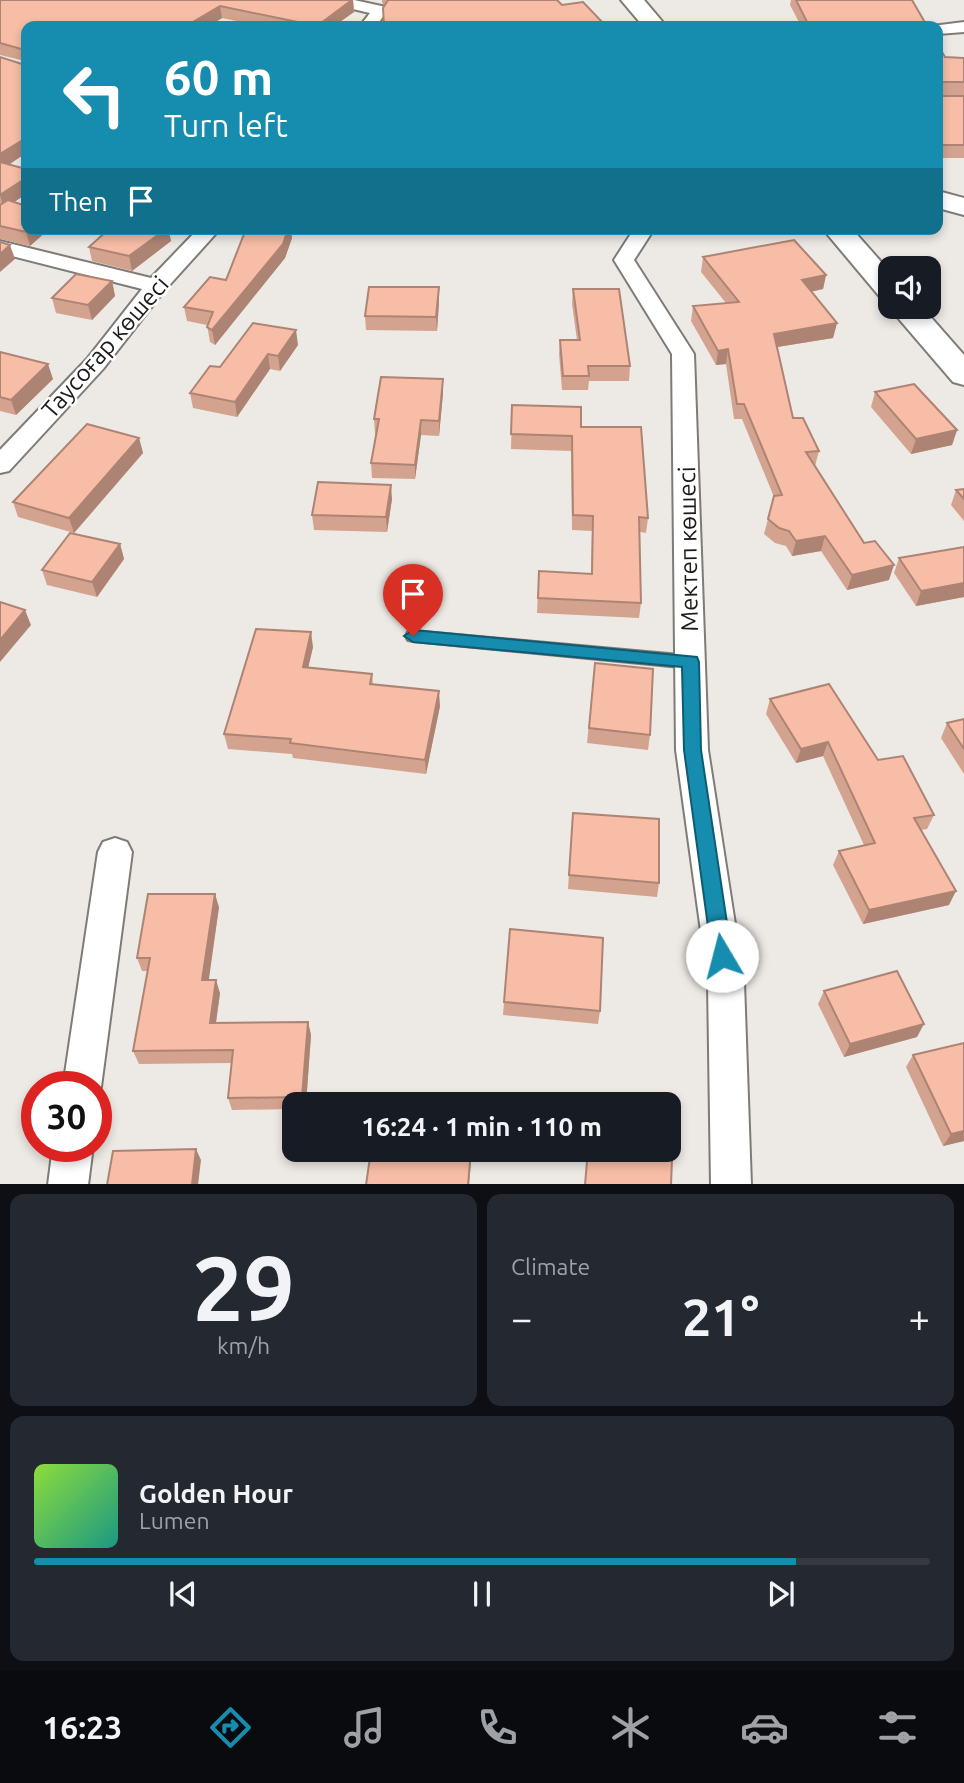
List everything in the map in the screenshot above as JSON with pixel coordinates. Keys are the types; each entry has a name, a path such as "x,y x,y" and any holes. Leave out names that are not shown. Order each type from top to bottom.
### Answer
{"main road":[{"path":"632,0 651,21"},
{"path":"943,201 964,207"},
{"path":"842,235 878,276"},
{"path":"915,319 964,374"}],"street":[{"path":"331,0 380,10 372,21"},
{"path":"943,29 964,27"},
{"name":"Тауcоғар көшесі","path":"0,465 95,364 156,286 204,235"},
{"name":"Мектеп көшесі","path":"640,235 624,260 683,354 692,750 726,982 731,1184"},
{"path":"0,247 156,286"},
{"path":"84,1071 115,852"},
{"path":"68,1184 71,1162"}],"lane":[{"path":"413,636 691,662"}],"building":[{"path":"0,0 352,0 324,21 293,21 220,6 194,21 21,21 21,49 0,43"},
{"path":"388,0 557,0 562,5 583,2 601,21 384,21 383,8"},
{"path":"796,0 912,0 924,21 806,21"},
{"path":"943,54 945,57 964,58 964,82 943,82"},
{"path":"0,57 21,64 21,141 0,154"},
{"path":"943,96 964,96 964,145 943,145"},
{"path":"0,162 21,168 21,181 0,195"},
{"path":"8,200 21,204 21,231 0,226 0,205"},
{"path":"102,235 158,235 129,256 89,247"},
{"path":"244,235 286,235 283,244 212,330 207,327 213,312 184,307 210,277 226,280"},
{"path":"794,240 826,275 802,280 837,323 774,334 793,418 803,418 819,451 806,452 864,543 875,541 894,565 852,575 825,536 796,541 789,531 779,528 768,519 774,496 782,495 744,404 737,404 728,349 718,351 693,306 739,302 703,257"},
{"path":"0,242 10,245 0,254"},
{"path":"76,274 112,281 88,305 52,298"},
{"path":"369,287 439,287 436,317 365,316"},
{"path":"573,289 619,289 630,366 588,366 589,376 563,376 560,340 580,340"},
{"path":"253,323 296,330 278,356 268,354 235,402 190,393 210,366 220,367"},
{"path":"0,352 48,364 11,400 0,397"},
{"path":"381,377 443,379 439,421 421,420 415,465 371,463 379,419 374,419"},
{"path":"914,384 957,430 916,439 875,392"},
{"path":"512,405 581,407 581,427 641,427 648,518 639,517 641,603 538,598 539,571 592,574 593,516 573,515 572,436 511,434"},
{"path":"87,424 139,438 69,518 13,502"},
{"path":"318,482 391,485 386,517 312,515"},
{"path":"964,489 964,499 956,490"},
{"path":"70,533 120,544 92,582 42,570"},
{"path":"964,547 964,583 921,591 899,558"},
{"path":"0,602 25,610 0,640"},
{"path":"256,629 311,632 303,667 372,674 370,684 439,691 425,760 290,743 291,739 224,734"},
{"path":"595,663 653,669 650,735 589,728"},
{"path":"829,684 878,760 903,756 934,815 914,818 956,891 869,910 839,851 875,843 828,742 801,749 770,699"},
{"path":"964,719 964,749 947,723"},
{"path":"573,813 659,819 659,883 569,875"},
{"path":"148,894 215,894 202,980 216,980 210,1023 308,1022 302,1092 282,1092 282,1097 228,1098 233,1050 133,1051 150,958 137,958"},
{"path":"510,929 603,938 600,1011 504,1002"},
{"path":"897,971 924,1024 850,1044 824,991"},
{"path":"964,1043 964,1131 951,1134 913,1055"},
{"path":"196,1149 192,1184 107,1184 113,1151"},
{"path":"369,1162 470,1162 468,1184 366,1184"},
{"path":"587,1162 672,1162 671,1184 585,1184"}],"route":[{"path":"413,636 691,662 692,750 722,956"}]}
